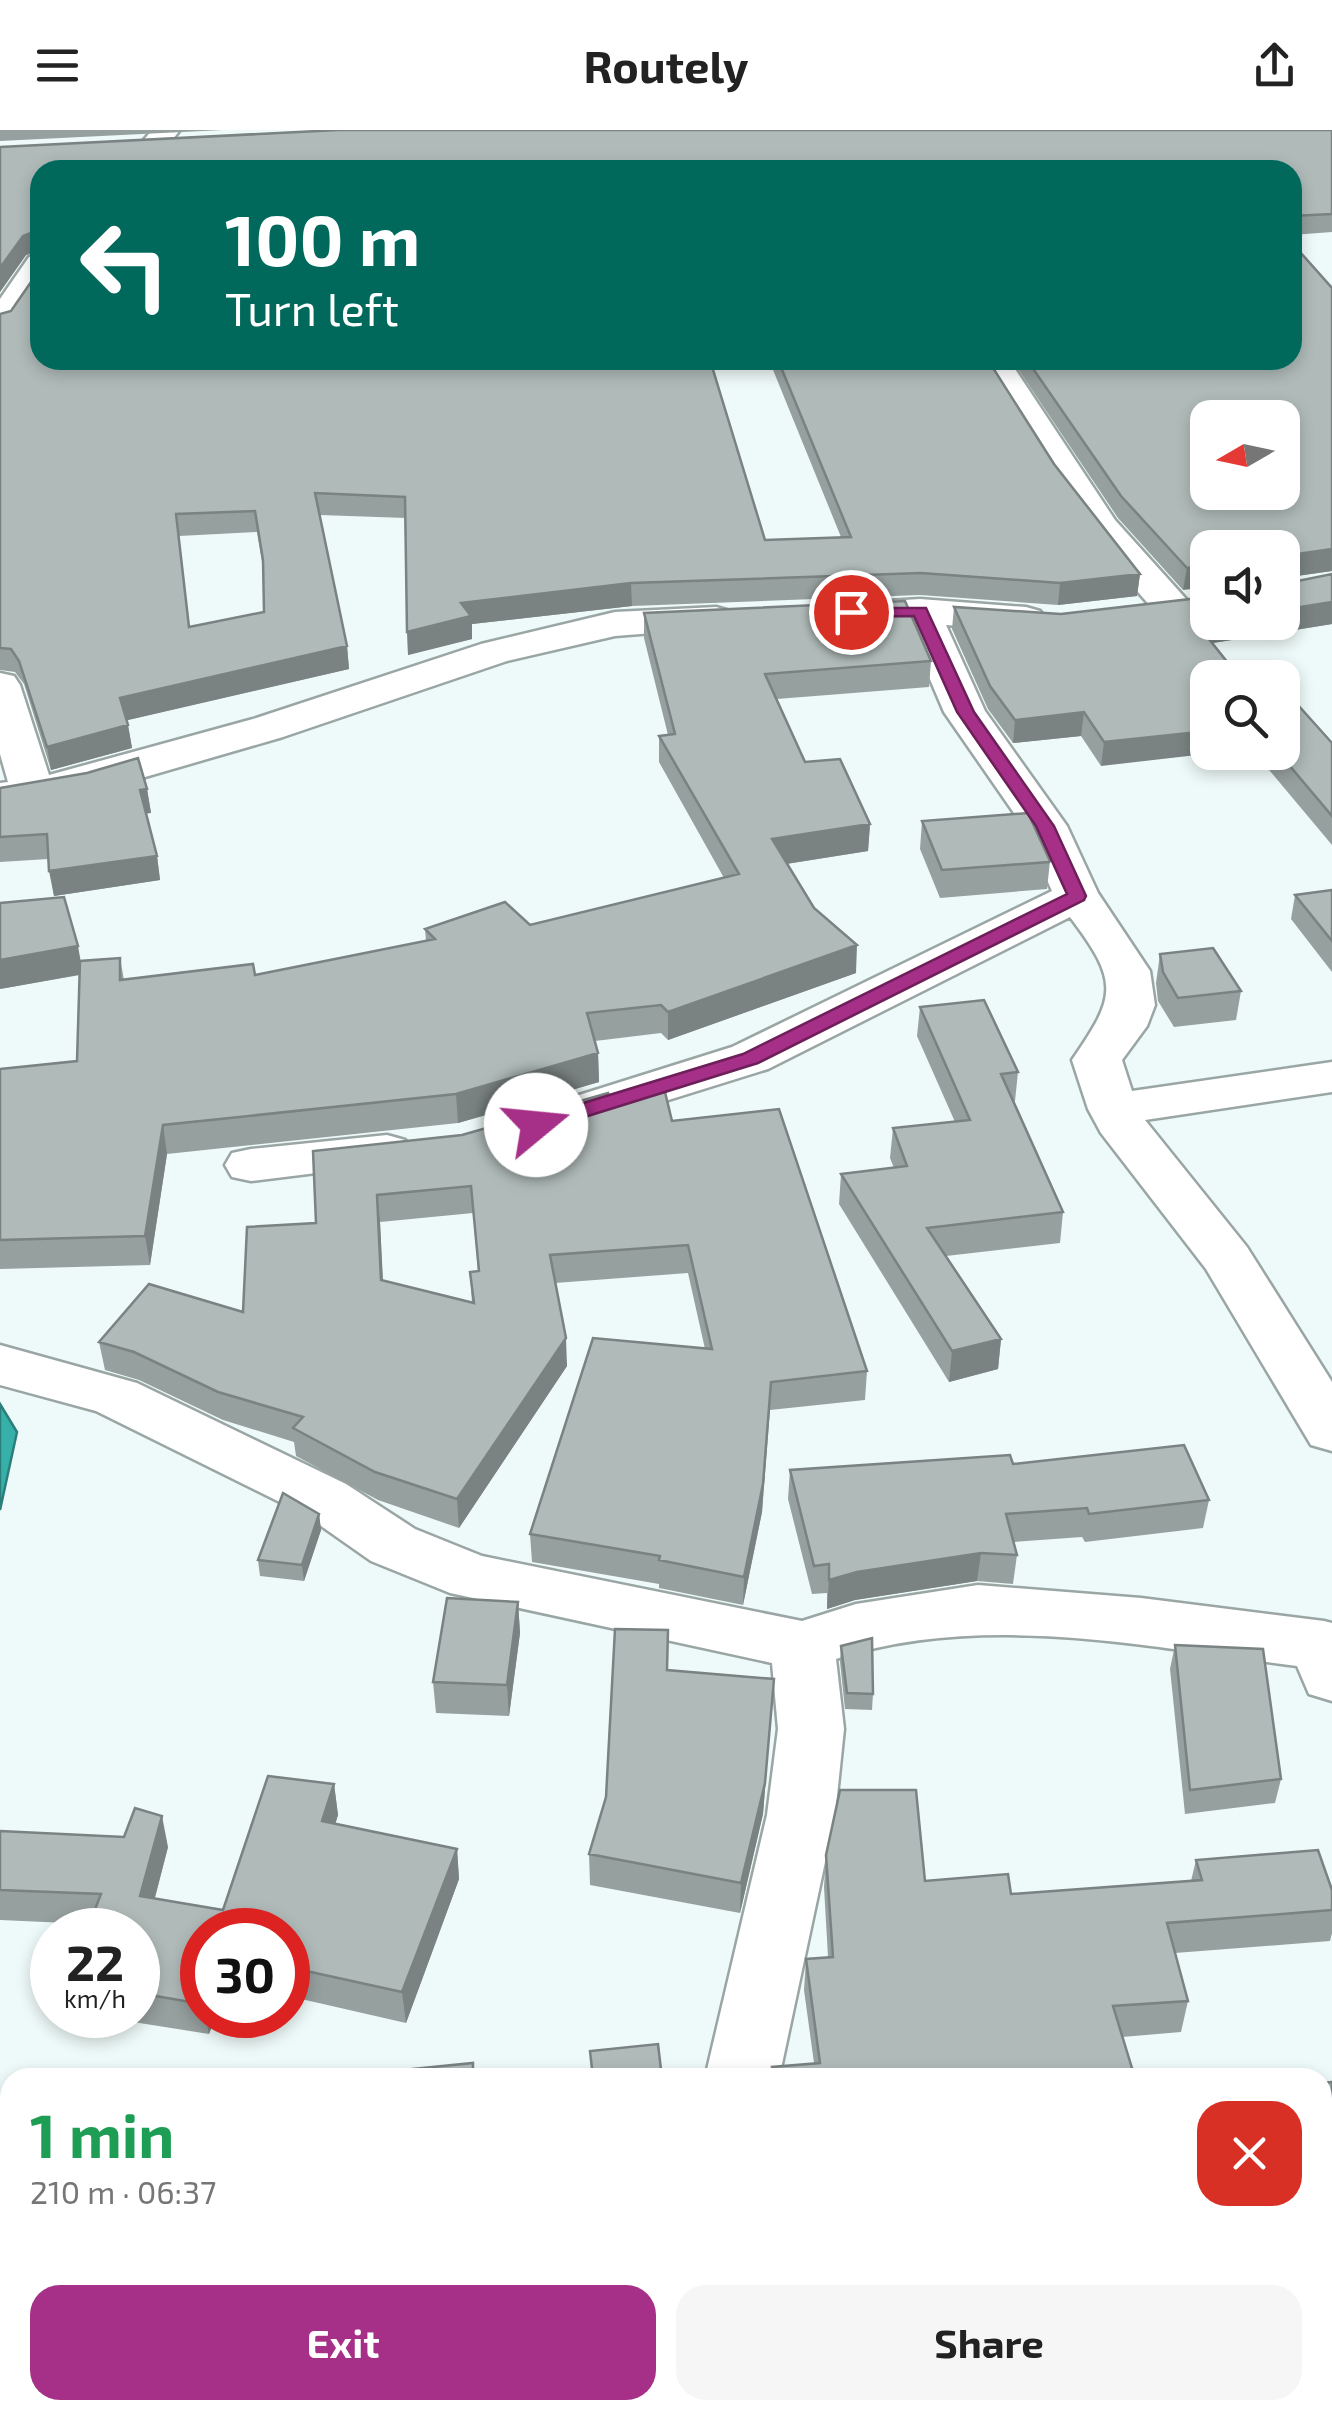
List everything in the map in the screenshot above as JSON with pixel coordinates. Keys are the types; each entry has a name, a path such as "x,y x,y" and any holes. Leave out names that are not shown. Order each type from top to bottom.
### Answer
{"street":[{"path":"122,149 159,138 190,145"},
{"path":"0,322 30,277"},
{"path":"998,370 1080,497 1172,608"},
{"path":"920,611 965,712 1045,826 1077,896 1112,941 1130,979 1128,1018 1097,1060 1113,1110 1228,1260 1332,1430"},
{"path":"0,684 16,794 251,733 512,648 614,624 920,611 1058,621"},
{"path":"517,1130 750,1058 1077,896"},
{"path":"1113,1110 1332,1078"},
{"path":"251,1165 428,1147"},
{"path":"0,1365 116,1397 324,1499 392,1545 472,1577 802,1645 856,1628 978,1609 1141,1622 1324,1645 1332,1676"},
{"path":"744,2068 801,1814 810,1728 802,1645"}],"water":[{"path":"0,1404 17,1432 0,1510"}],"building":[{"path":"338,130 1332,130 1332,214 1302,216 1302,160 30,160 30,233 23,236 0,268 0,147"},
{"path":"1302,254 1332,288 1332,549 1300,554 1300,530 1190,530 1187,568 1121,496 1034,370 1302,370"},
{"path":"30,283 30,370 713,370 765,540 851,537 782,370 994,370 1054,464 1140,574 1060,583 921,573 631,583 461,603 471,616 407,632 405,497 315,493 347,646 120,698 128,725 47,747 19,661 11,649 0,648 0,314 11,311","holes":["255,511 263,560 264,612 189,627 176,514"]},
{"path":"1332,574 1332,602 1300,607 1300,581"},
{"path":"1190,599 1190,640 1210,640 1226,660 1190,660 1190,733 1104,742 1084,712 1015,720 990,686 954,607 1061,614"},
{"path":"905,601 931,661 765,674 805,762 840,759 870,824 772,839 814,908 857,945 668,1012 661,1005 587,1013 598,1053 456,1094 163,1125 145,1236 0,1240 0,1069 77,1061 80,961 120,958 120,980 253,964 255,975 435,939 425,929 505,902 530,925 739,874 659,736 675,734 644,613"},
{"path":"1300,707 1332,743 1332,816 1293,770 1300,770"},
{"path":"138,758 147,789 140,790 157,856 49,871 47,834 0,837 0,788 87,773"},
{"path":"1028,813 1049,862 942,870 922,821"},
{"path":"1332,890 1332,941 1295,895"},
{"path":"64,897 78,946 0,960 0,903"},
{"path":"1213,948 1241,991 1178,998 1163,972 1160,954"},
{"path":"984,1000 1018,1072 1001,1074 1063,1212 927,1228 1001,1339 952,1351 841,1174 907,1166 893,1128 970,1120 920,1007"},
{"path":"665,1092 672,1121 779,1109 867,1371 771,1382 763,1484 744,1577 659,1560 660,1556 530,1534 593,1338 712,1349 688,1245 550,1255 566,1338 457,1499 375,1472 293,1428 303,1417 218,1392 134,1352 99,1342 149,1284 243,1312 247,1227 316,1223 313,1151 462,1135 608,1093 610,1097","holes":["471,1186 479,1271 470,1272 474,1303 381,1280 377,1195"]},
{"path":"1184,1445 1209,1500 1089,1514 1087,1508 1006,1514 1017,1555 981,1553 829,1580 829,1564 814,1566 790,1470 1010,1455 1013,1464"},
{"path":"283,1493 319,1514 302,1565 258,1560"},
{"path":"447,1598 518,1602 507,1685 433,1682"},
{"path":"615,1629 668,1630 667,1670 774,1679 765,1783 741,1883 589,1854 606,1797"},
{"path":"872,1638 873,1694 847,1693 841,1646"},
{"path":"1175,1645 1263,1649 1281,1779 1190,1790"},
{"path":"268,1776 334,1784 322,1821 457,1849 402,1992 310,1972 310,1908 224,1908"},
{"path":"840,1790 916,1790 925,1881 1008,1874 1011,1894 1202,1880 1196,1860 1318,1850 1332,1890 1332,1910 1167,1923 1188,2001 1113,2006 1132,2068 772,2068 820,2063 806,1959 833,1957 826,1855"},
{"path":"135,1808 162,1816 140,1896 211,1908 180,1908 180,2000 160,1997 160,1908 96,1908 101,1894 0,1890 0,1831 124,1837"},
{"path":"658,2044 661,2068 592,2068 590,2051"},
{"path":"473,2063 473,2068 424,2068"}],"route":[{"path":"536,1125 750,1058 1077,896 1045,826 965,712 920,611 851,612"}]}
